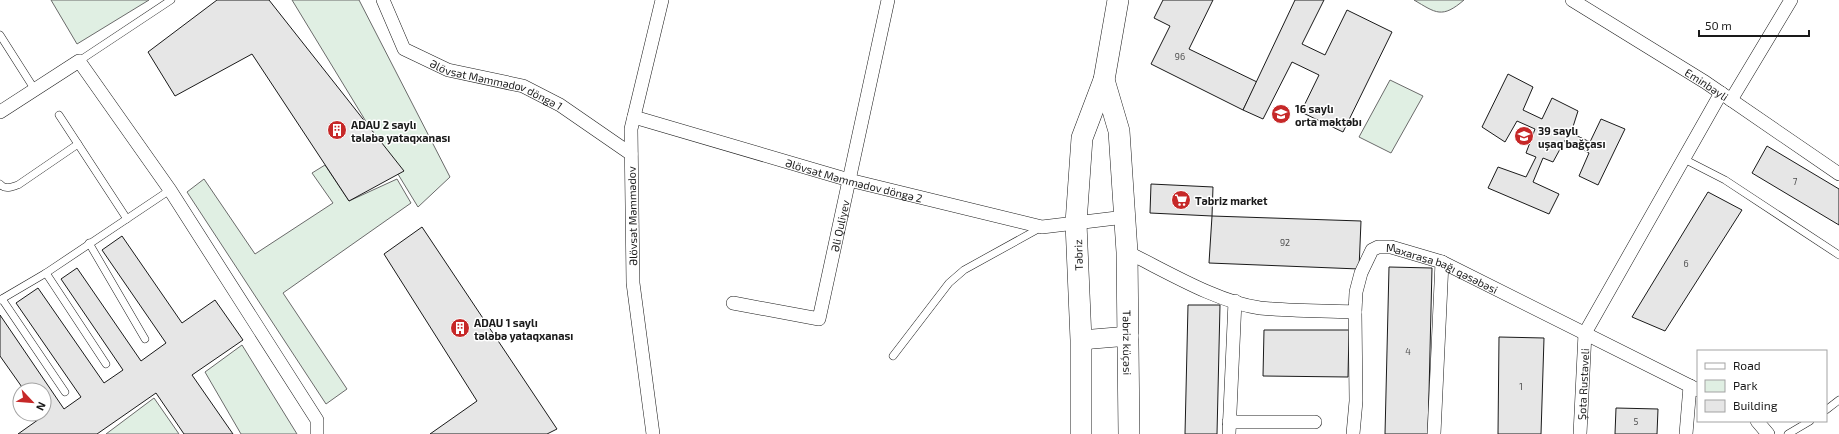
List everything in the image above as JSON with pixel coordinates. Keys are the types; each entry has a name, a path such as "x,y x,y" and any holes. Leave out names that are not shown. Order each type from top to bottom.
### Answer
{"main road":[{"name":"Təbriz","path":"1081,434 1081,340 1076,223 1082,138 1104,80 1118,0"},
{"name":"Təbriz","path":"1104,80 1119,131 1127,252"},
{"name":"Təbriz küçəsi","path":"1127,252 1129,434"},
{"path":"1081,340 1129,336"}],"street":[{"name":"Əlövsət Məmmədov döngə 1","path":"383,0 404,49 448,70 523,86 560,105 631,154"},
{"name":"Əlövsət Məmmədov","path":"653,434 633,283 631,130 662,0"},
{"name":"Əli Quliyev","path":"733,303 819,319 888,0"},
{"name":"Eminbəyli","path":"1572,0 1726,96 1839,174"},
{"path":"1585,333 1684,159 1790,0"},
{"path":"0,112 79,61 170,190 317,420 317,434"},
{"name":"Əlövsət Məmmədov döngə 2","path":"634,117 848,180 1042,227 1125,217"},
{"name":"Maxarasa bağı qəsəbəsi","path":"1355,312 1356,292 1361,273 1372,250 1378,247 1391,247 1442,262 1694,388"},
{"path":"1127,252 1205,290 1259,308 1355,312 1356,401 1353,434"},
{"path":"1434,434 1442,262"},
{"path":"1235,301 1229,428 1315,422"},
{"name":"Şota Rustaveli","path":"1580,434 1585,333"},
{"path":"1686,434 1694,388"},
{"path":"1758,422 1768,434"}],"lane":[{"path":"79,61 171,0"},
{"path":"0,35 35,90"},
{"path":"59,115 126,219"},
{"path":"0,184 5,188 8,188 18,184 78,144"},
{"path":"1684,159 1725,180 1839,255"},
{"path":"65,392 1,300 46,273 170,190"},
{"path":"893,356 949,284 964,270 1042,227"},
{"path":"89,243 145,339"},
{"path":"46,273 106,364"},
{"path":"1827,409 1839,400"},
{"path":"1788,434 1808,422"}],"green space":[{"path":"51,0 149,0 77,44"},
{"path":"292,0 359,0 450,177 418,207"},
{"path":"1414,0 1464,0 1450,10 1439,12 1434,11"},
{"path":"1390,80 1423,96 1391,153 1359,137"},
{"path":"325,165 349,201 397,179 411,203 283,293 347,389 326,404 187,192 204,179 255,254 333,203 312,173"},
{"path":"242,345 297,434 241,434 205,372"},
{"path":"154,398 179,434 106,434"}],"building":[{"name":"ADAU 2 saylı tələbə yataqxanası","path":"217,0 269,0 404,171 349,201 252,54 175,96 148,52"},
{"path":"1163,0 1213,0 1189,49 1257,82 1243,110 1151,64 1170,26 1154,18"},
{"path":"1295,0 1324,0 1302,44 1325,55 1347,10 1392,32 1343,132 1301,112 1319,75 1292,62 1263,119 1243,110"},
{"path":"1508,74 1533,87 1523,110 1542,119 1552,98 1578,111 1571,133 1590,142 1601,119 1625,129 1598,185 1579,176 1589,153 1565,140 1553,162 1543,158 1533,182 1559,194 1549,214 1488,188 1498,167 1526,177 1536,157 1526,153 1535,129 1517,121 1505,142 1482,127"},
{"path":"1767,146 1839,189 1839,225 1752,173"},
{"name":"Təbriz market","path":"1151,184 1213,187 1212,216 1150,213"},
{"path":"1708,192 1742,210 1665,331 1632,317"},
{"path":"1212,216 1361,221 1359,269 1209,263"},
{"name":"ADAU 1 saylı tələbə yataqxanası","path":"422,227 557,429 547,434 430,434 477,401 384,254"},
{"path":"122,236 182,323 215,300 243,340 192,375 233,434 184,434 156,393 97,434 18,434 35,422 52,422 52,391 64,409 81,397 16,303 38,288 104,383 123,370 61,279 77,268 141,361 166,343 102,250"},
{"path":"1389,267 1432,268 1428,434 1385,434"},
{"path":"1188,305 1220,305 1217,434 1185,434"},
{"path":"0,315 46,382 18,382 0,356"},
{"path":"1264,330 1349,330 1348,377 1263,376"},
{"path":"1499,337 1544,338 1541,434 1498,434"},
{"path":"1616,408 1658,409 1657,434 1615,434"}],"place":[{"name":"16 saylı orta məktəbı","path":"1281,114"},
{"name":"ADAU 2 saylı tələbə yataqxanası","path":"337,130"},
{"name":"39 saylı uşaq bağçası","path":"1524,136"},
{"name":"Təbriz market","path":"1181,200"},
{"name":"ADAU 1 saylı tələbə yataqxanası","path":"460,328"}]}
